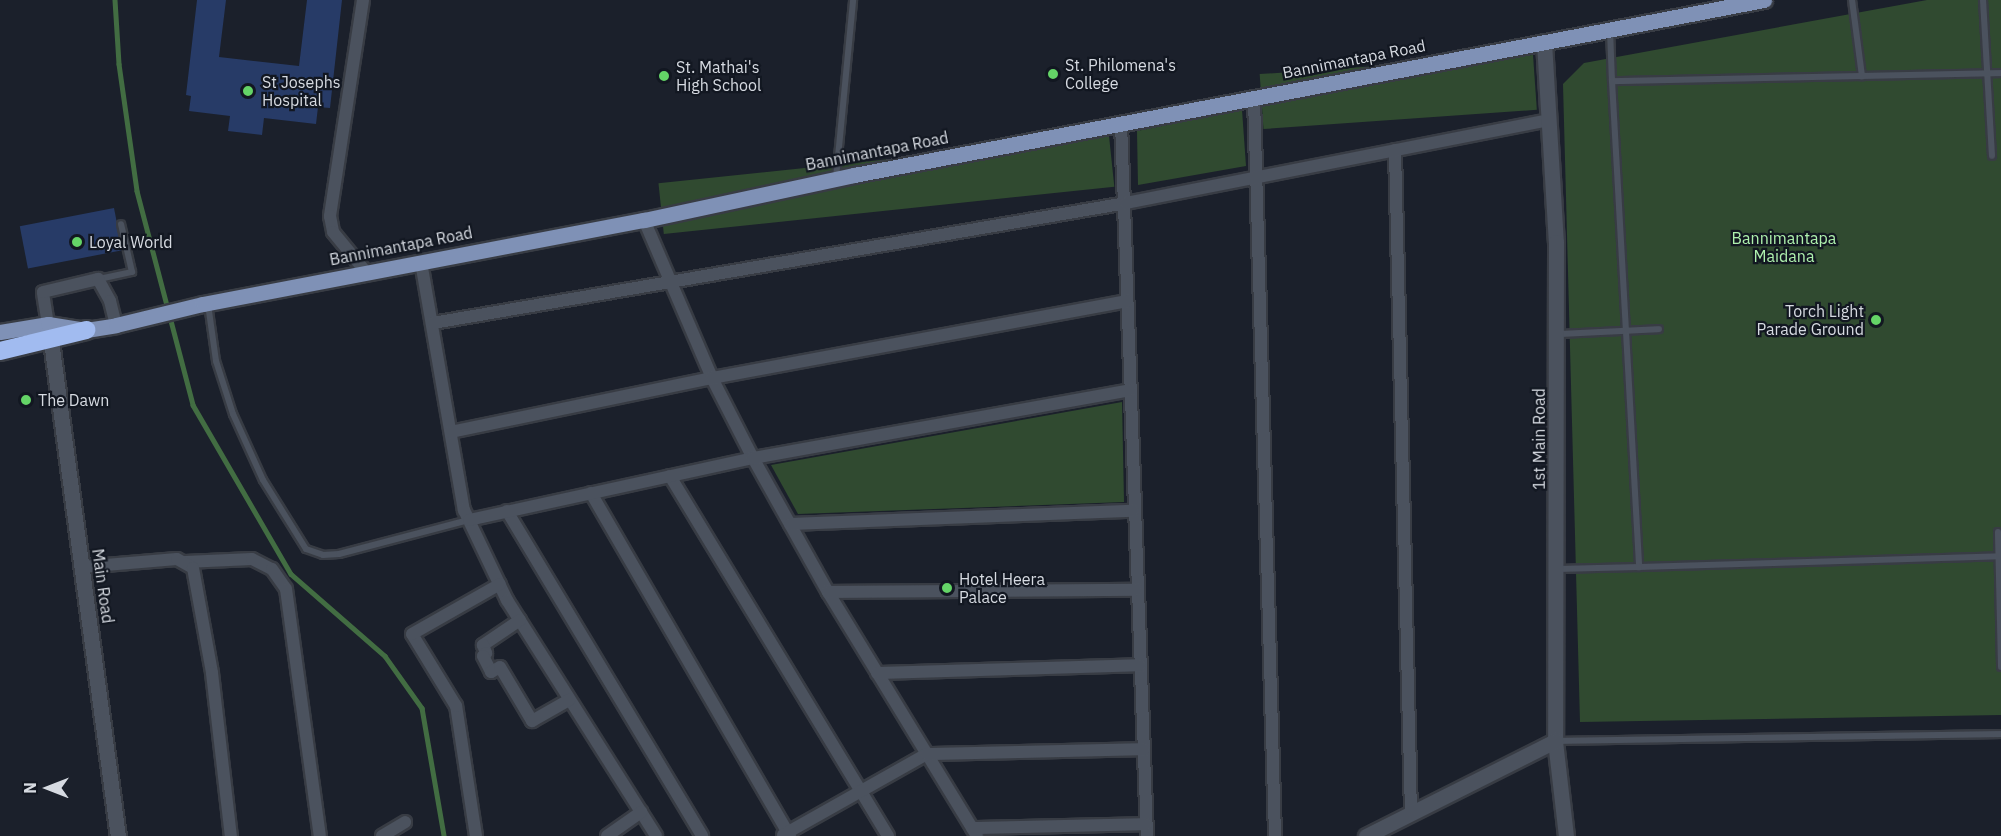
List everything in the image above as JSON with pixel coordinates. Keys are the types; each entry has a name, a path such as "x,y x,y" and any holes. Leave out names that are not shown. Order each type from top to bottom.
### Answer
{"highway":[{"name":"Bannimantapa Road","path":"0,351 49,332 86,330"}],"main road":[{"name":"Bannimantapa Road","path":"86,330 121,324 205,303 644,220 836,179 1121,123 1764,0"},
{"path":"0,332 49,332"}],"street":[{"path":"363,0 330,216 333,232 366,272"},
{"name":"1st Main Road","path":"1544,42 1556,334 1556,741 1566,836"},
{"path":"1254,98 1275,836"},
{"path":"433,323 1126,203 1549,120"},
{"path":"644,220 668,282 712,378 753,458 828,592 974,832 1146,830 1133,511 1126,203 1121,123"},
{"path":"1395,150 1411,812"},
{"path":"421,262 469,519 520,620 656,836"},
{"path":"49,332 43,292 98,279 121,324"},
{"path":"451,432 712,378 1127,301"},
{"name":"Main Road","path":"49,332 118,836"},
{"path":"469,519 753,458 1130,390"},
{"path":"670,476 888,836"},
{"path":"591,493 786,835 860,790 927,754 1144,749"},
{"path":"507,511 702,836"},
{"path":"790,524 1133,511"},
{"path":"82,567 177,559 185,561 252,559 272,569 286,589 320,836"},
{"path":"185,561 193,568 198,587 226,779 231,836"},
{"path":"476,836 456,706 412,634 500,584"},
{"path":"828,592 1136,590"},
{"path":"520,620 483,645 486,653 483,656 491,672 500,667 532,721 569,700"},
{"path":"877,673 1140,665"},
{"path":"1366,836 1556,741"},
{"path":"607,836 641,812"},
{"path":"382,836 405,822"}],"lane":[{"path":"836,179 853,0"},
{"path":"1852,0 1862,76"},
{"path":"1983,0 1992,156"},
{"path":"1610,30 1639,567"},
{"path":"1612,81 2001,73"},
{"path":"98,279 132,272 121,224"},
{"path":"205,303 216,361 233,414 263,480 306,549 322,555 339,554 469,519"},
{"path":"1556,334 1659,329"},
{"path":"1998,532 2001,668"},
{"path":"1557,569 2000,556"},
{"path":"1556,741 2001,734"}],"green space":[{"name":"Bannimantapa Maidana","path":"1927,0 2001,0 2001,715 1580,722 1563,84 1584,63"},
{"path":"1533,55 1537,110 1264,129 1260,74"},
{"path":"1242,110 1246,166 1138,185 1137,131"},
{"path":"1109,136 1114,187 664,234 658,183"},
{"path":"1122,402 1124,502 798,514 771,465"}],"building":[{"path":"197,0 226,0 219,57 299,66 307,0 342,0 330,108 318,107 316,124 264,118 262,135 228,131 230,116 189,111 191,96 186,95"},
{"path":"114,208 122,250 28,269 20,226"}],"waterway":[{"path":"115,0 119,64 137,191 193,405 291,574 385,656 422,708 444,836"}],"place":[{"name":"St. Philomena's College","path":"1053,74"},
{"name":"St. Mathai's High School","path":"664,76"},
{"name":"St Josephs Hospital","path":"248,91"},
{"name":"Loyal World","path":"77,242"},
{"name":"Torch Light Parade Ground","path":"1876,320"},
{"name":"The Dawn","path":"26,400"},
{"name":"Hotel Heera Palace","path":"947,588"}]}
